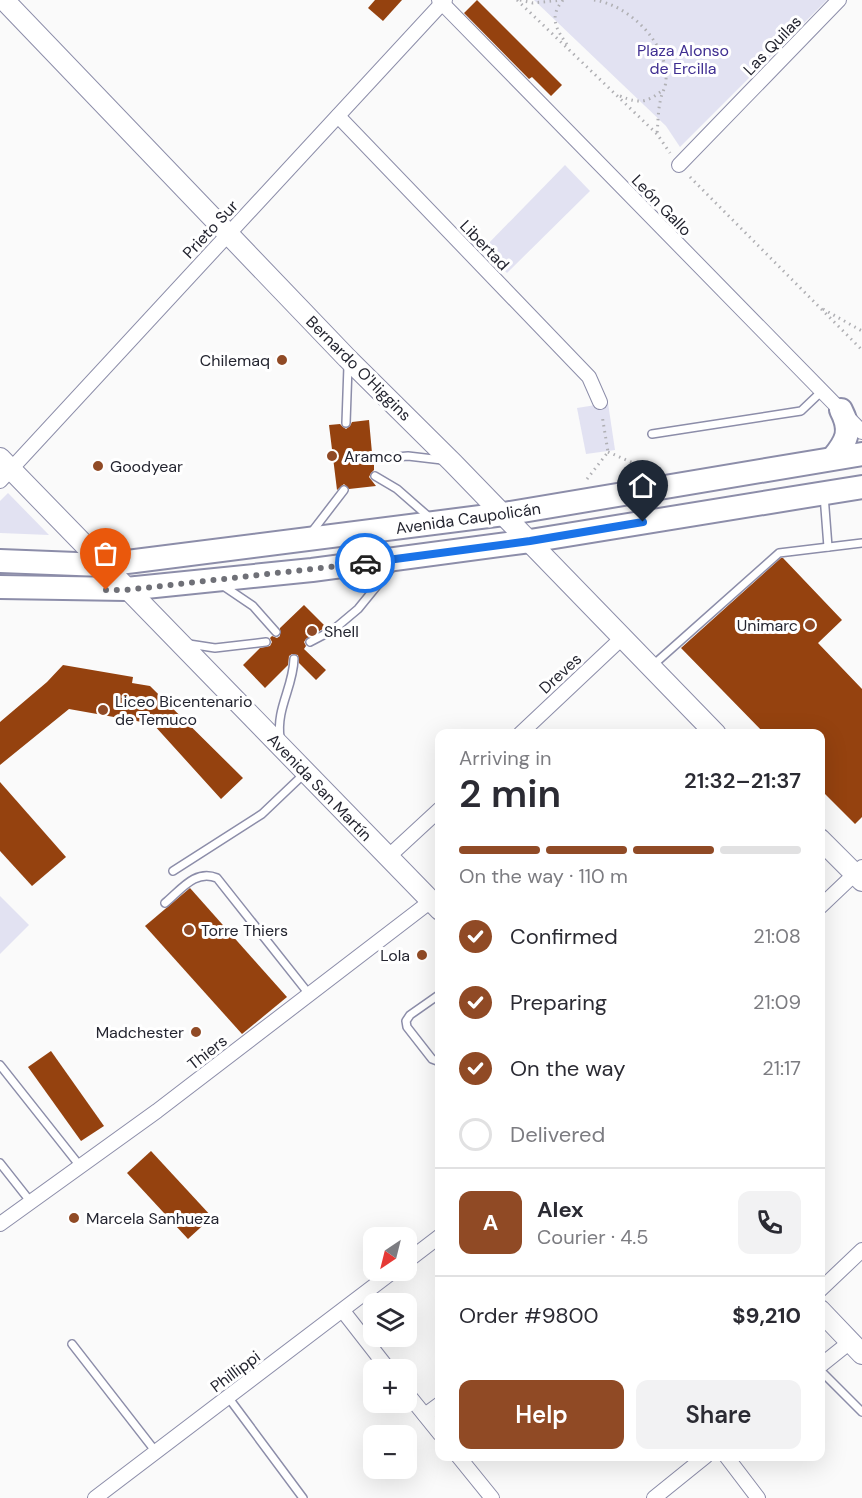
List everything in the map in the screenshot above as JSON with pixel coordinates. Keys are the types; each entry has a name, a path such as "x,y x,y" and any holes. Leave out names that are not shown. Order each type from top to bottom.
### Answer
{"main road":[{"name":"Bernardo O'Higgins","path":"4,0 348,358 504,514 711,729"},
{"path":"833,458 843,446 847,435 847,422 841,410"},
{"name":"Avenida Caupolicán","path":"0,561 102,565 504,514 862,454"},
{"name":"Avenida San Martín","path":"4,470 102,565 435,905"},
{"name":"Avenida Caupolicán","path":"0,587 126,590 214,580 530,541 824,491 862,487"},
{"path":"825,843 860,874"},
{"path":"825,1315 856,1348"}],"street":[{"name":"Las Quilas","path":"679,165 839,0"},
{"name":"Prieto Sur","path":"4,470 229,233 442,1"},
{"name":"León Gallo","path":"442,1 862,432"},
{"name":"Libertad","path":"338,116 589,377 600,402"},
{"name":"Dreves","path":"525,729 623,637"},
{"path":"388,857 435,814"},
{"path":"825,903 860,874"},
{"name":"Thiers","path":"0,1224 157,1111 309,994 435,905"},
{"path":"417,1254 435,1240"},
{"path":"825,1285 862,1250"},
{"name":"Phillippi","path":"95,1498 381,1281"},
{"path":"343,1311 380,1359"},
{"path":"825,1365 856,1348"},
{"path":"417,1405 435,1428"},
{"path":"425,1415 435,1408"},
{"path":"462,1461 492,1498"},
{"path":"654,1498 700,1461"},
{"path":"730,1461 758,1498"}],"lane":[{"path":"346,423 348,358"},
{"path":"652,434 801,411 822,391"},
{"path":"373,459 408,456 453,463"},
{"path":"375,476 397,489 436,523"},
{"path":"307,539 344,490"},
{"path":"824,491 828,547"},
{"path":"650,668 779,553 862,543"},
{"path":"310,642 346,620 369,597 384,575 404,557"},
{"path":"214,580 253,606 276,632"},
{"path":"173,637 193,645 215,648 267,642"},
{"path":"282,747 280,711 290,685 294,659"},
{"path":"173,871 262,814 306,772"},
{"path":"165,903 198,876 208,874 217,878 309,994"},
{"path":"435,998 410,1015 406,1021 407,1027 435,1060"},
{"path":"0,1065 80,1166"},
{"path":"0,1163 30,1201"},
{"path":"72,1344 156,1452"},
{"path":"825,1373 862,1412"},
{"path":"228,1397 303,1498"}],"path":[{"path":"520,0 532,3 563,0"},
{"path":"563,0 555,9 554,17 556,26 573,53"},
{"path":"594,0 623,10 646,29 664,60 666,81 660,101 657,134"},
{"path":"618,95 636,102 648,100 663,90"},
{"path":"819,307 862,331"},
{"path":"587,479 608,452 600,402"},
{"path":"608,452 650,470"}],"green space":[{"name":"Plaza Alonso de Ercilla","path":"534,0 827,0 680,147 666,126"},
{"path":"565,165 590,191 507,273 483,249"},
{"path":"608,403 615,450 586,454 577,408"},
{"path":"8,493 49,535 0,533 0,501"},
{"path":"0,896 29,925 0,954"}],"building":[{"path":"375,0 402,0 383,21 368,8"},
{"path":"477,0 562,85 551,96 532,77 529,79 464,13"},
{"path":"369,420 372,453 368,456 368,460 374,465 374,470 369,477 376,486 349,489 344,484 337,490 329,425 340,424 346,429 352,422"},
{"path":"783,558 842,620 818,643 862,689 862,817 855,824 825,794 825,729 760,729 681,648"},
{"path":"304,605 326,627 306,639 304,649 326,670 316,680 299,663 298,655 292,654 289,656 288,665 265,688 243,665 260,648 270,646 272,642 270,638 280,636 280,628"},
{"path":"63,665 133,677 132,683 150,686 243,778 221,799 153,724 69,709 0,765 0,722 47,682"},
{"path":"0,782 66,857 32,886 0,851"},
{"path":"190,888 287,997 242,1034 145,926"},
{"path":"51,1051 104,1126 81,1141 28,1067"},
{"path":"151,1151 212,1217 188,1239 127,1173"}],"way so far":[{"path":"106,590 126,590 365,563"}],"place":[{"name":"Chilemaq","path":"282,360"},
{"name":"Aramco","path":"332,456"},
{"name":"Goodyear","path":"98,466"},
{"name":"Unimarc","path":"810,625"},
{"name":"Shell","path":"312,631"},
{"name":"Liceo Bicentenario de Temuco","path":"103,710"},
{"name":"Torre Thiers","path":"189,930"},
{"name":"Lola","path":"422,955"},
{"name":"Madchester","path":"196,1032"},
{"name":"Marcela Sanhueza","path":"74,1218"}],"route":[{"path":"365,563 530,541 643,522"}]}
